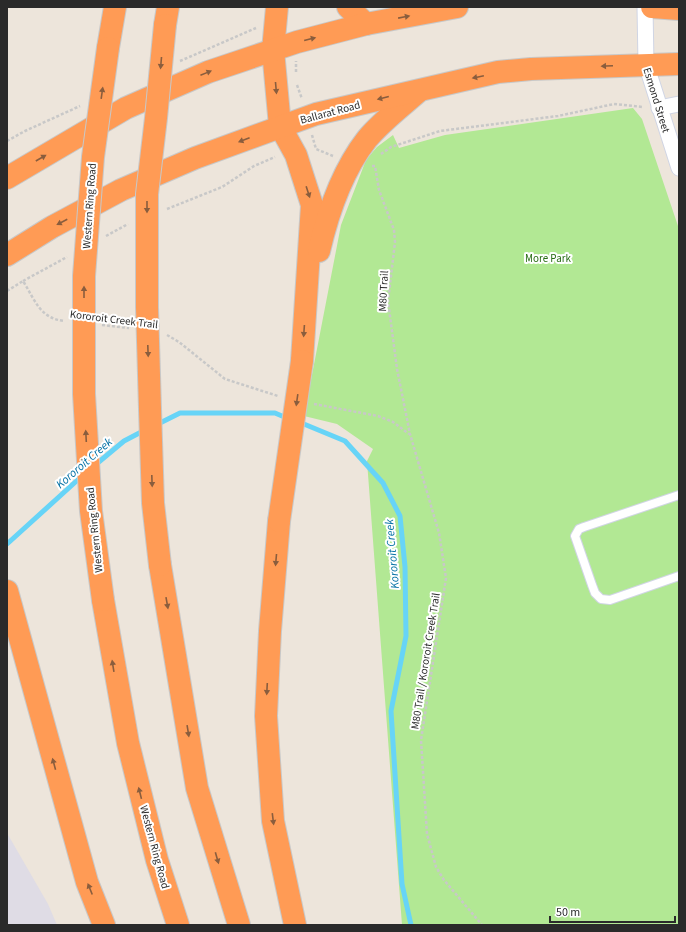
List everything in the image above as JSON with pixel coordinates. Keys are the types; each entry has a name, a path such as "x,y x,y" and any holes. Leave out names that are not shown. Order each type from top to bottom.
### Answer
{"highway":[{"name":"Western Ring Road","path":"115,7 93,157 84,276 85,425 91,511 103,600 128,743 157,860 178,925"},
{"path":"277,7 273,50 280,126 306,152 312,205 302,361 279,521 270,631 266,716 273,821 295,925"},
{"path":"348,7 366,24"},
{"path":"7,178 126,108 208,72 273,50 366,24 457,7"},
{"path":"652,7 679,9"},
{"path":"167,16 147,194 146,307 153,503 160,565 197,788 239,925"},
{"name":"Ballarat Road","path":"7,256 52,227 121,190 195,158 316,114 498,72 525,69 679,64"},
{"path":"306,302 324,232 339,188 352,162 367,139 421,89"},
{"path":"7,590 87,882 104,925"}],"street":[{"name":"Esmond Street","path":"645,7 646,64 679,168"},
{"path":"659,108 679,104"}],"lane":[{"path":"679,495 584,527 579,529 575,536 595,593 601,599 610,600 679,576"}],"path":[{"path":"376,157 391,147 440,131 558,116 614,104 659,108"},
{"path":"306,152 312,137"},
{"path":"163,210 222,187 254,166 278,155 280,160 306,152 334,156"},
{"path":"367,165 375,166 376,162"},
{"name":"M80 Trail","path":"375,166 379,190 394,230 395,242 388,301 397,369 410,434"},
{"path":"103,238 130,223"},
{"path":"7,291 70,256"},
{"name":"Kororoit Creek Trail","path":"23,281 43,313 54,320 70,322"},
{"name":"Kororoit Creek Trail","path":"101,325 131,328"},
{"name":"Kororoit Creek Trail","path":"161,332 179,342 225,379 282,397"},
{"path":"313,404 378,416 393,422 410,434"},
{"name":"M80 Trail / Kororoit Creek Trail","path":"410,434 439,533 446,578 421,740 427,834 436,867 444,880 482,925"}],"shaded area":[{"path":"7,833 48,904 57,925 7,925"}],"green space":[{"name":"More Park","path":"633,108 642,119 679,229 679,925 402,925 367,461 373,449 337,424 304,416 341,225 366,160 377,147 393,135 399,148 445,135"}],"waterway":[{"name":"Kororoit Creek","path":"156,425 180,413 275,413 289,419"},
{"name":"Kororoit Creek","path":"299,422 345,441 383,483 400,516 405,567 406,636 391,711 402,884 411,925"},
{"name":"Kororoit Creek","path":"94,466 124,441 145,430"},
{"name":"Kororoit Creek","path":"7,544 82,476"}]}
